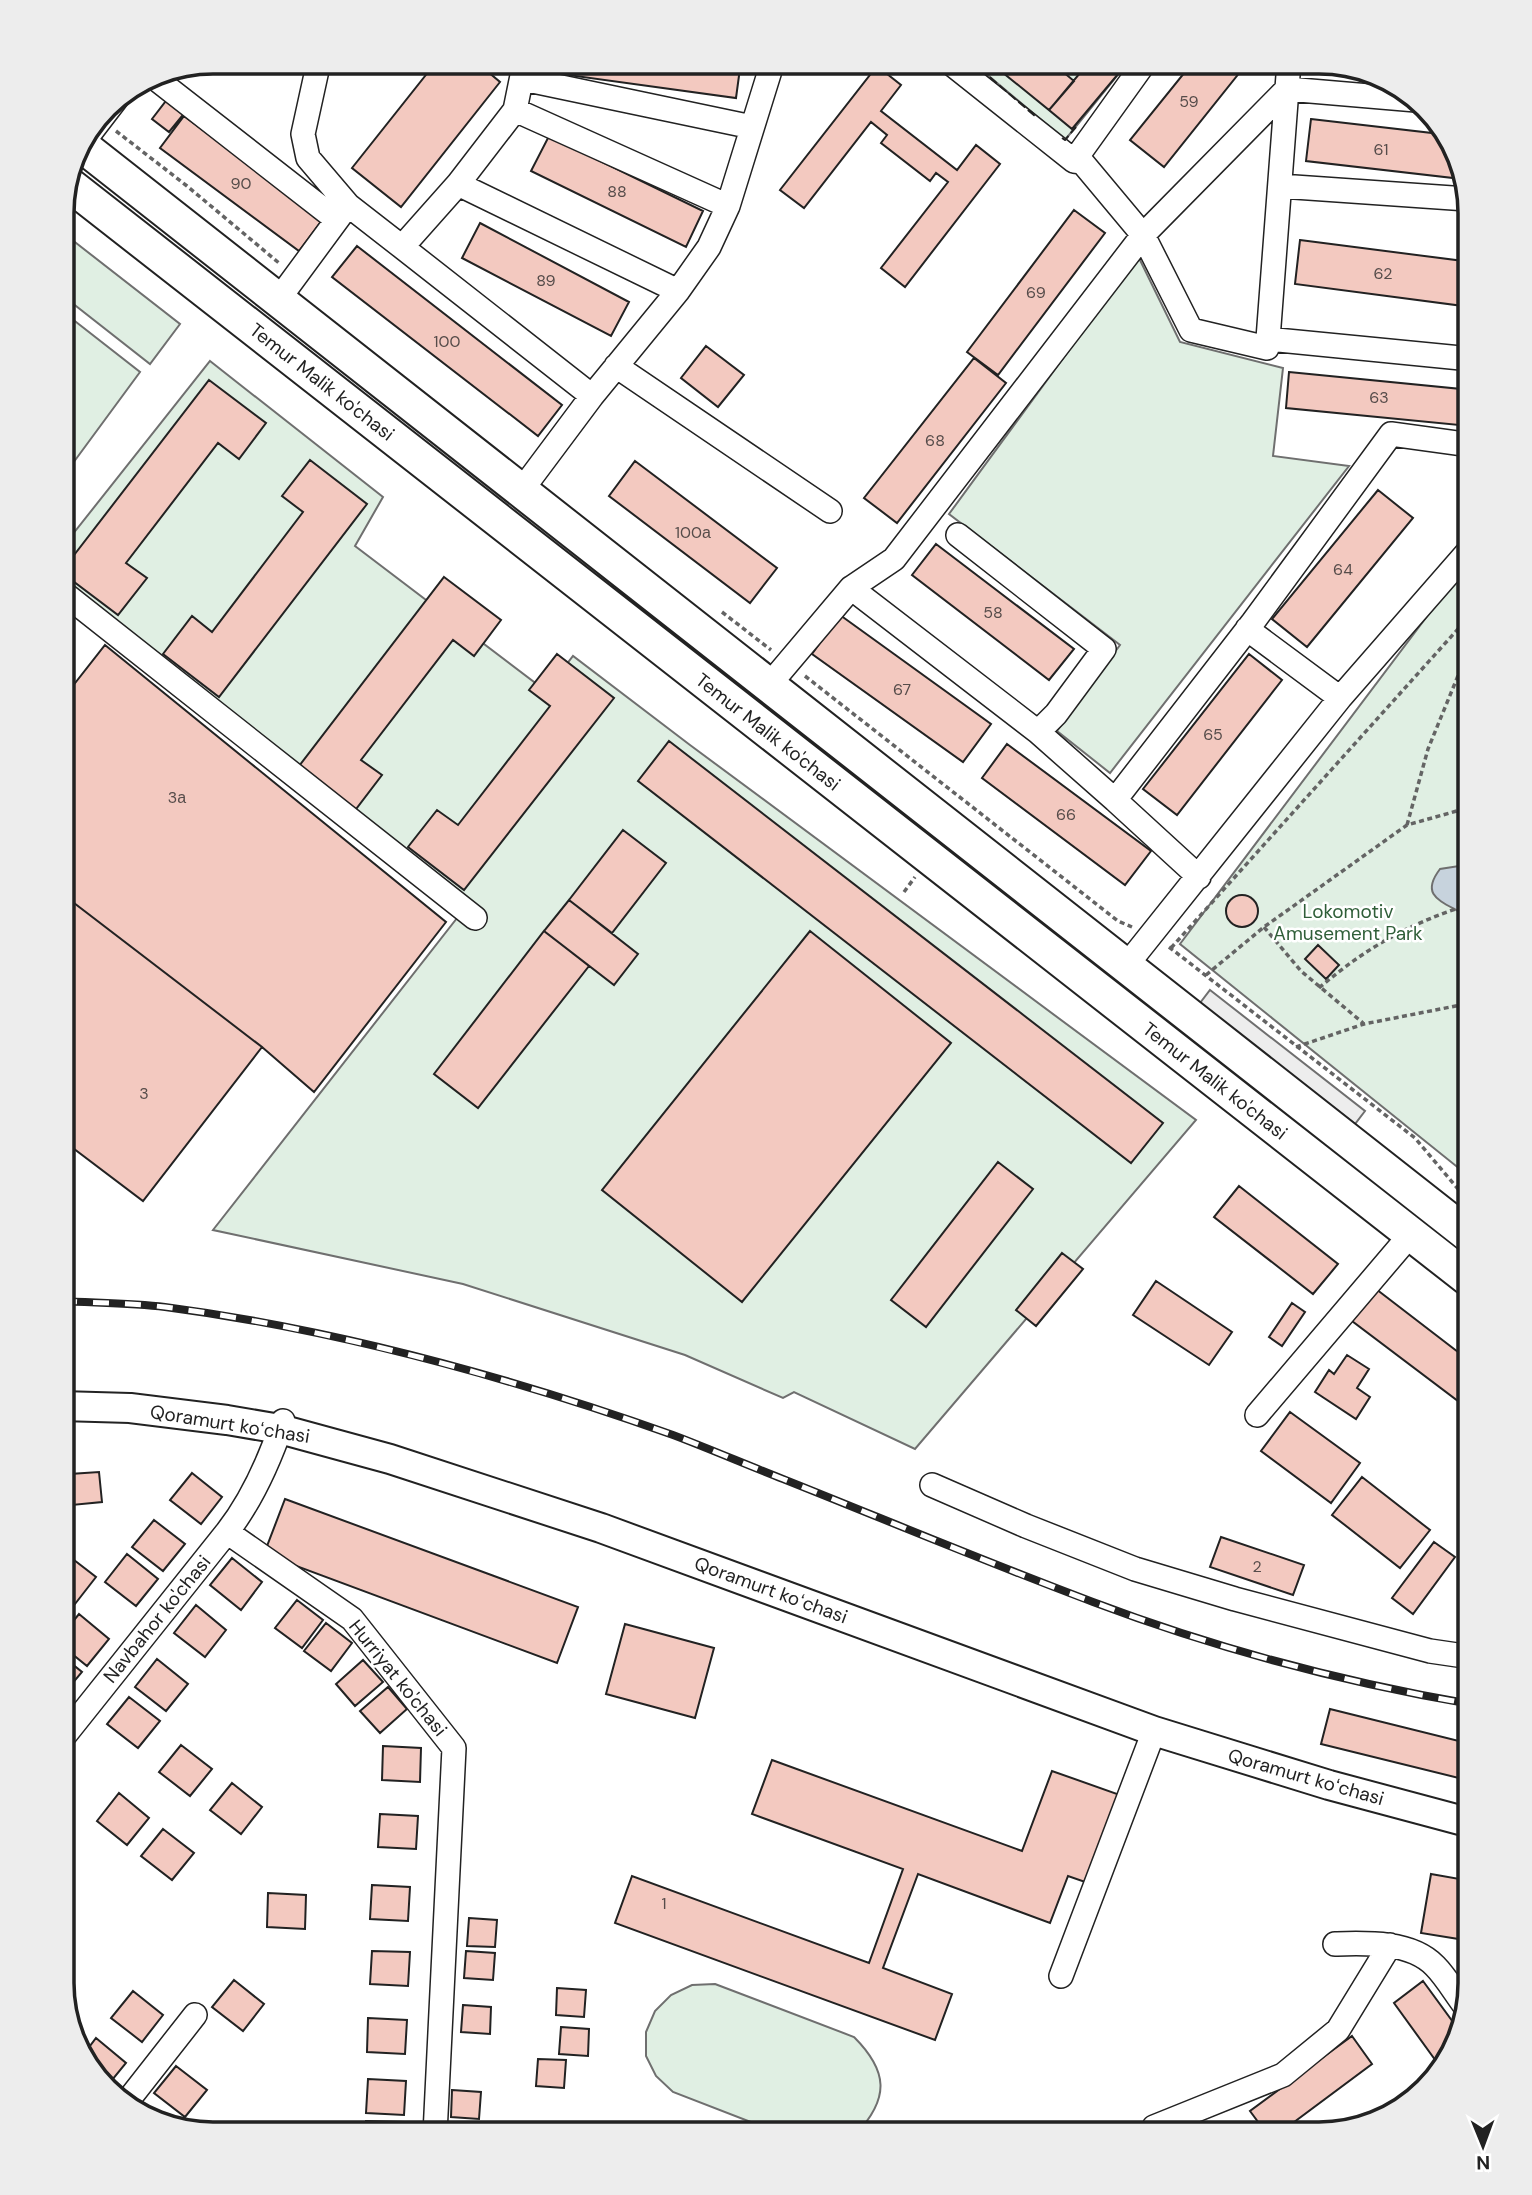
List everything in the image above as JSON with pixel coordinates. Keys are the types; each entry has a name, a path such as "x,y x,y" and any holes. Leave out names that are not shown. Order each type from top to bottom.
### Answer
{"highway":[{"name":"Temur Malik ko'chasi","path":"93,141 287,289 521,491 778,674 882,773 1458,1227"},
{"name":"Temur Malik ko'chasi","path":"76,190 1458,1271"},
{"path":"857,801 882,773"},
{"path":"1001,914 1025,885"}],"main road":[{"name":"Qoramurt koʻchasi","path":"74,1398 132,1400 281,1425 391,1450 604,1520 1199,1729 1360,1777 1458,1803"},
{"name":"Qoramurt koʻchasi","path":"74,1407 179,1413 281,1425 601,1528 1154,1731 1329,1785 1458,1820"}],"street":[{"path":"316,74 303,134 308,158 342,213"},
{"path":"402,247 458,184 515,110 523,74"},
{"path":"540,74 752,127"},
{"path":"521,491 615,366 678,291 709,247 728,206 769,74"},
{"path":"964,74 1074,161 1082,162 1143,235 1191,330 1267,348 1288,74"},
{"path":"1074,161 1136,74"},
{"path":"162,83 342,213 402,247 592,396"},
{"path":"1287,89 1399,99"},
{"path":"778,674 850,588 894,559 1143,235 1287,89"},
{"path":"515,110 728,206"},
{"path":"458,184 678,291"},
{"path":"1280,186 1457,198"},
{"path":"287,289 342,213"},
{"path":"1268,340 1458,358"},
{"path":"615,366 830,511"},
{"path":"1115,800 1247,629 1391,434 1458,443"},
{"path":"958,535 1104,649 1056,713 1038,732"},
{"path":"1126,966 1340,698 1458,563"},
{"path":"850,588 1038,732 1199,877"},
{"path":"74,601 475,918"},
{"path":"1247,629 1340,698"},
{"path":"1257,1415 1411,1234"},
{"path":"227,1532 238,1518 275,1445 281,1425"},
{"path":"932,1485 1135,1569 1235,1599 1430,1651 1458,1655"},
{"name":"Navbahor ko'chasi","path":"74,1724 227,1532"},
{"name":"Hurriyat ko'chasi","path":"227,1532 352,1619 454,1748 436,2121"},
{"path":"1061,1976 1154,1731"},
{"path":"1335,1944 1390,1945 1415,1954 1434,1964 1457,1996"},
{"path":"1167,2122 1283,2075 1338,2030 1390,1945"},
{"path":"132,2096 195,2015"}],"path":[{"path":"94,140 187,186 287,289"},
{"path":"711,604 778,674 1118,921 1152,935 1171,948 1415,1138 1458,1189"},
{"path":"1171,948 1458,629"},
{"path":"1407,825 1427,749 1458,674"},
{"path":"1206,975 1264,927 1407,825 1458,811"},
{"path":"1319,988 1346,964 1381,940 1458,908"},
{"path":"1264,927 1301,971 1364,1024"},
{"path":"1296,1047 1364,1024 1458,1006"}],"green space":[{"path":"986,74 1118,74 1065,140"},
{"path":"74,241 180,324 150,364 74,304"},
{"path":"1138,256 1180,342 1283,368 1273,456 1349,466 1110,773 1057,731 1120,645 949,514"},
{"path":"74,320 140,372 74,462"},
{"path":"210,361 383,497 355,546 546,691 573,656 1196,1120 915,1449 794,1392 783,1398 685,1355 463,1284 213,1230 468,904 74,613 74,533"},
{"name":"Lokomotiv Amusement Park","path":"1458,575 1458,1168 1180,944"},
{"path":"715,1984 854,2037 865,2049 879,2073 879,2096 867,2121 750,2121 673,2092 656,2076 646,2056 646,2032 655,2011 671,1995 692,1985"}],"shaded area":[{"path":"1458,866 1458,911 1434,895 1432,885 1440,869"},
{"path":"1210,990 1365,1111 1355,1124 1200,1003"}],"building":[{"path":"427,74 490,74 500,82 401,207 352,168"},
{"path":"568,74 739,74 736,98"},
{"path":"871,74 887,74 901,85 881,111 957,170 976,145 1000,164 905,287 881,268 948,182 936,173 930,181 881,143 887,135 871,122 804,208 780,190"},
{"path":"1004,74 1066,74 1074,81 1049,110"},
{"path":"1079,74 1118,74 1072,129 1049,110"},
{"path":"1183,74 1238,74 1164,167 1130,140"},
{"path":"169,97 187,110 169,132 152,119"},
{"path":"184,116 323,219 299,251 160,148"},
{"path":"1311,119 1434,133 1448,159 1454,178 1306,161"},
{"path":"549,136 703,211 686,247 531,171"},
{"path":"1074,210 1105,233 998,375 967,352"},
{"path":"480,223 629,302 611,336 462,258"},
{"path":"1300,240 1458,260 1458,305 1295,284"},
{"path":"357,246 562,405 538,436 332,277"},
{"path":"706,346 744,375 718,407 681,378"},
{"path":"974,358 1006,383 897,523 864,498"},
{"path":"1289,372 1458,389 1458,425 1286,408"},
{"path":"209,380 266,423 239,459 218,443 126,563 147,578 118,615 74,582 74,555"},
{"path":"310,460 367,504 219,697 163,654 192,616 212,632 303,512 282,496"},
{"path":"635,461 777,568 750,603 609,496"},
{"path":"1378,490 1413,518 1307,647 1272,619"},
{"path":"936,544 1074,649 1049,680 912,575"},
{"path":"444,577 501,620 474,656 453,640 361,760 382,775 353,813 296,770"},
{"path":"840,615 991,724 963,762 812,654"},
{"path":"105,645 446,922 314,1092 262,1047 74,903 74,684"},
{"path":"557,654 614,698 464,890 408,847 437,810 458,825 550,706 529,690"},
{"path":"1249,654 1282,680 1177,815 1143,789"},
{"path":"669,741 1163,1123 1131,1163 638,781"},
{"path":"1007,744 1151,851 1125,885 982,778"},
{"path":"623,830 666,863 612,933 569,900"},
{"path":"1242,895 1253,900 1258,911 1253,922 1242,927 1231,922 1226,911 1231,900"},
{"path":"569,900 638,954 614,985 544,931"},
{"path":"74,903 262,1047 143,1201 74,1149"},
{"path":"544,931 589,966 478,1108 434,1074"},
{"path":"810,931 951,1043 742,1302 602,1190"},
{"path":"1318,945 1339,965 1326,979 1305,959"},
{"path":"998,1162 1033,1189 926,1327 891,1300"},
{"path":"1239,1186 1338,1264 1313,1294 1214,1217"},
{"path":"1062,1253 1083,1269 1036,1326 1016,1310"},
{"path":"1156,1281 1232,1332 1209,1365 1133,1315"},
{"path":"1376,1289 1458,1352 1458,1401 1352,1321"},
{"path":"1292,1303 1305,1312 1282,1346 1269,1337"},
{"path":"1347,1355 1369,1369 1357,1388 1370,1397 1356,1419 1315,1392 1329,1370 1334,1374"},
{"path":"1290,1412 1360,1463 1331,1503 1261,1451"},
{"path":"99,1472 102,1502 74,1505 74,1474"},
{"path":"192,1473 222,1497 201,1524 170,1500"},
{"path":"1362,1477 1430,1530 1400,1568 1332,1515"},
{"path":"285,1499 578,1607 557,1663 264,1554"},
{"path":"154,1520 185,1544 163,1571 132,1547"},
{"path":"1221,1537 1304,1565 1293,1595 1210,1567"},
{"path":"1434,1542 1455,1557 1413,1614 1392,1598"},
{"path":"127,1554 158,1579 136,1606 105,1582"},
{"path":"232,1558 262,1582 241,1610 210,1585"},
{"path":"74,1560 96,1577 74,1603"},
{"path":"297,1600 323,1620 302,1648 275,1628"},
{"path":"196,1605 226,1630 205,1657 174,1633"},
{"path":"79,1614 109,1639 87,1666 74,1656 74,1620"},
{"path":"326,1623 352,1643 331,1671 304,1651"},
{"path":"625,1624 714,1648 695,1718 606,1694"},
{"path":"157,1659 188,1684 166,1711 135,1687"},
{"path":"363,1660 383,1682 355,1706 336,1684"},
{"path":"74,1666 82,1672 74,1682"},
{"path":"388,1687 407,1709 380,1733 360,1711"},
{"path":"129,1697 160,1721 138,1748 107,1724"},
{"path":"1330,1709 1458,1741 1458,1778 1321,1744"},
{"path":"181,1745 212,1769 190,1796 159,1772"},
{"path":"383,1746 421,1748 420,1782 382,1780"},
{"path":"772,1760 1022,1851 1052,1771 1120,1795 1088,1883 1068,1876 1050,1923 918,1874 883,1968 952,1994 935,2040 615,1923 632,1876 869,1963 903,1869 752,1814"},
{"path":"232,1783 262,1807 241,1834 210,1810"},
{"path":"119,1793 149,1818 127,1845 97,1821"},
{"path":"380,1814 418,1816 416,1849 378,1847"},
{"path":"163,1829 194,1853 172,1880 141,1856"},
{"path":"1431,1874 1458,1879 1458,1939 1421,1933"},
{"path":"372,1885 410,1887 408,1921 370,1919"},
{"path":"268,1893 306,1895 305,1929 267,1927"},
{"path":"469,1918 497,1920 495,1947 467,1946"},
{"path":"372,1951 410,1952 408,1986 370,1984"},
{"path":"466,1951 495,1953 493,1980 464,1978"},
{"path":"234,1980 264,2004 243,2031 212,2007"},
{"path":"1423,1981 1453,2022 1435,2060 1394,2003"},
{"path":"557,1988 586,1990 584,2017 556,2015"},
{"path":"133,1991 163,2015 142,2042 111,2018"},
{"path":"463,2005 491,2007 490,2034 461,2032"},
{"path":"368,2018 407,2020 405,2054 367,2052"},
{"path":"561,2027 589,2029 588,2056 559,2054"},
{"path":"1352,2036 1372,2064 1294,2122 1258,2122 1250,2111"},
{"path":"96,2038 126,2063 113,2079 89,2047"},
{"path":"538,2059 566,2060 564,2088 536,2086"},
{"path":"176,2066 207,2090 185,2117 154,2093"},
{"path":"368,2079 406,2081 404,2115 366,2113"},
{"path":"452,2090 481,2092 479,2119 451,2117"}],"railway":[{"path":"74,1302 152,1306 229,1316 358,1342 486,1375 673,1435 1139,1619 1279,1662 1458,1702"}],"fence":[{"path":"986,74 1035,116"},
{"path":"1062,138 1065,140 1076,127"}]}
